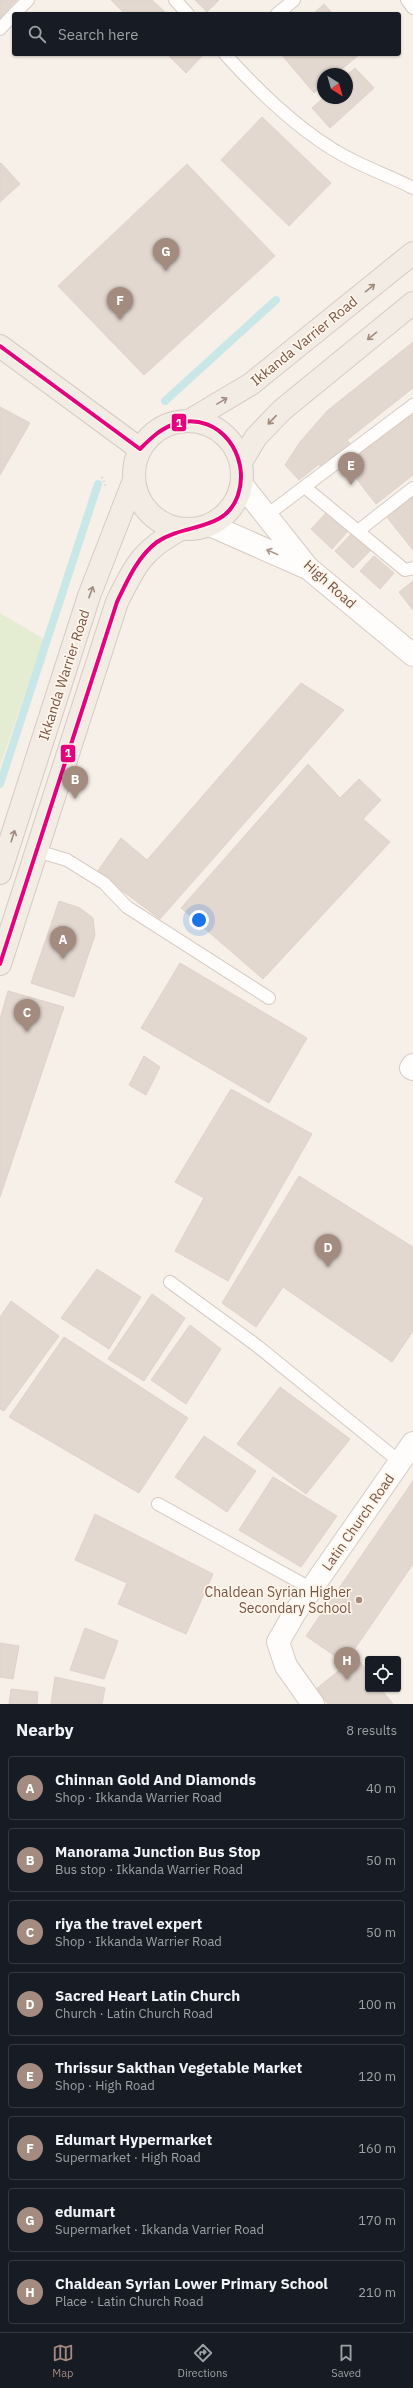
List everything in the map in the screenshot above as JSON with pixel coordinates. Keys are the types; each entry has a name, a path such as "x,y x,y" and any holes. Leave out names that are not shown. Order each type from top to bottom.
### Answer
{"main road":[{"name":"Ikkanda Varrier Road","path":"189,421 251,384 413,253"},
{"path":"241,462 256,437 282,410 413,303"},
{"path":"0,346 140,450"},
{"path":"189,421 206,424 222,433 234,446 241,462 242,485 233,506 223,517 210,525 196,529 182,529 167,526 154,518 144,508 137,494 134,480 135,464 140,450 149,438 161,429 174,423 189,421"},
{"name":"Ikkanda Warrier Road","path":"0,872 89,596 134,480"},
{"name":"High Road","path":"242,485 308,568 413,655"},
{"path":"210,525 308,568"},
{"name":"Ikkanda Warrier Road","path":"0,964 117,602 136,565 158,542 182,529"},
{"name":"Latin Church Road","path":"313,1704 286,1666 278,1642 312,1589 413,1444"}],"lane":[{"path":"16,12 28,0"},
{"path":"175,0 186,12"},
{"path":"279,12 294,0"},
{"path":"407,0 413,8"},
{"path":"0,28 12,16"},
{"path":"228,56 249,80 316,137 354,161 413,188"},
{"path":"267,515 413,405"},
{"path":"308,485 307,489 405,570 413,568"},
{"path":"358,531 413,488"},
{"path":"37,852 67,860 104,883 127,907 269,998"},
{"path":"170,1282 256,1345 400,1462"},
{"path":"158,1504 312,1589"}],"green space":[{"path":"0,613 44,639 0,766"}],"building":[{"path":"0,0 17,0 0,18"},
{"path":"111,0 152,0 165,12 123,12"},
{"path":"195,0 219,0 207,12"},
{"path":"324,4 331,12 315,12"},
{"path":"169,56 202,56 186,73"},
{"path":"283,56 358,56 343,68 317,68 317,90 314,93"},
{"path":"355,68 374,88 330,128 312,108 317,103 353,104 353,70"},
{"path":"262,117 331,183 289,226 221,160"},
{"path":"1,163 20,184 0,202 0,164"},
{"path":"187,164 275,256 144,375 58,286"},
{"path":"413,342 413,388 347,440 351,444 321,467 319,464 299,480 285,465 300,442 327,411"},
{"path":"0,407 30,423 0,475"},
{"path":"413,413 413,475 376,504 345,464"},
{"path":"413,496 413,550 386,516"},
{"path":"327,512 348,531 332,549 311,529"},
{"path":"353,532 371,550 353,568 335,551"},
{"path":"374,556 394,573 380,589 360,571"},
{"path":"413,581 413,610 399,592"},
{"path":"301,683 344,710 160,919 97,872 121,838 147,860"},
{"path":"308,764 340,798 359,779 381,800 363,819 390,842 263,979 181,908"},
{"path":"59,901 80,908 93,918 95,935 74,997 31,983"},
{"path":"180,963 307,1038 269,1103 141,1028"},
{"path":"8,991 64,1007 0,1197 0,1019"},
{"path":"144,1056 160,1067 146,1095 129,1085"},
{"path":"231,1089 312,1134 228,1281 175,1251 204,1198 175,1182"},
{"path":"299,1176 413,1247 413,1331 392,1362 283,1287 256,1327 222,1303"},
{"path":"97,1269 141,1297 109,1349 61,1318"},
{"path":"152,1294 185,1318 144,1381 108,1359"},
{"path":"11,1301 59,1336 4,1411 0,1409 0,1317"},
{"path":"190,1325 221,1349 186,1404 151,1380"},
{"path":"64,1337 188,1418 139,1493 9,1417"},
{"path":"280,1387 350,1439 306,1494 237,1444"},
{"path":"204,1436 256,1471 227,1512 175,1477"},
{"path":"273,1477 337,1516 301,1567 239,1530"},
{"name":"Chaldean Syrian Higher Secondary School","path":"413,1481 413,1564 345,1663 306,1636"},
{"path":"95,1514 213,1574 186,1634 118,1604 127,1583 75,1560"},
{"path":"85,1628 118,1641 104,1679 70,1670"},
{"path":"0,1643 19,1646 13,1679 0,1677"},
{"path":"356,1657 365,1668 365,1692 383,1692 393,1704 328,1704 316,1689"},
{"path":"55,1677 105,1688 102,1704 51,1704"},
{"path":"11,1689 38,1692 37,1704 9,1704"}],"waterway":[{"path":"165,401 276,300"},
{"path":"0,784 98,484"}],"transit line":[{"name":"1","path":"0,346 140,449 152,437 177,423 192,421 206,424 219,431 228,440 236,452 240,466 241,480 238,495 232,507 224,515 214,521 168,536 150,548 134,569 117,602 0,964"}],"place":[{"name":"edumart","path":"166,271"},
{"name":"Edumart Hypermarket","path":"120,320"},
{"name":"Thrissur Sakthan Vegetable Market","path":"351,485"},
{"name":"Manorama Junction Bus Stop","path":"75,799"},
{"name":"Chinnan Gold And Diamonds","path":"63,959"},
{"name":"riya the travel expert","path":"27,1032"},
{"name":"Sacred Heart Latin Church","path":"328,1267"},
{"name":"Chaldean Syrian Higher Secondary School","path":"359,1600"},
{"name":"Chaldean Syrian Lower Primary School","path":"347,1680"}]}
